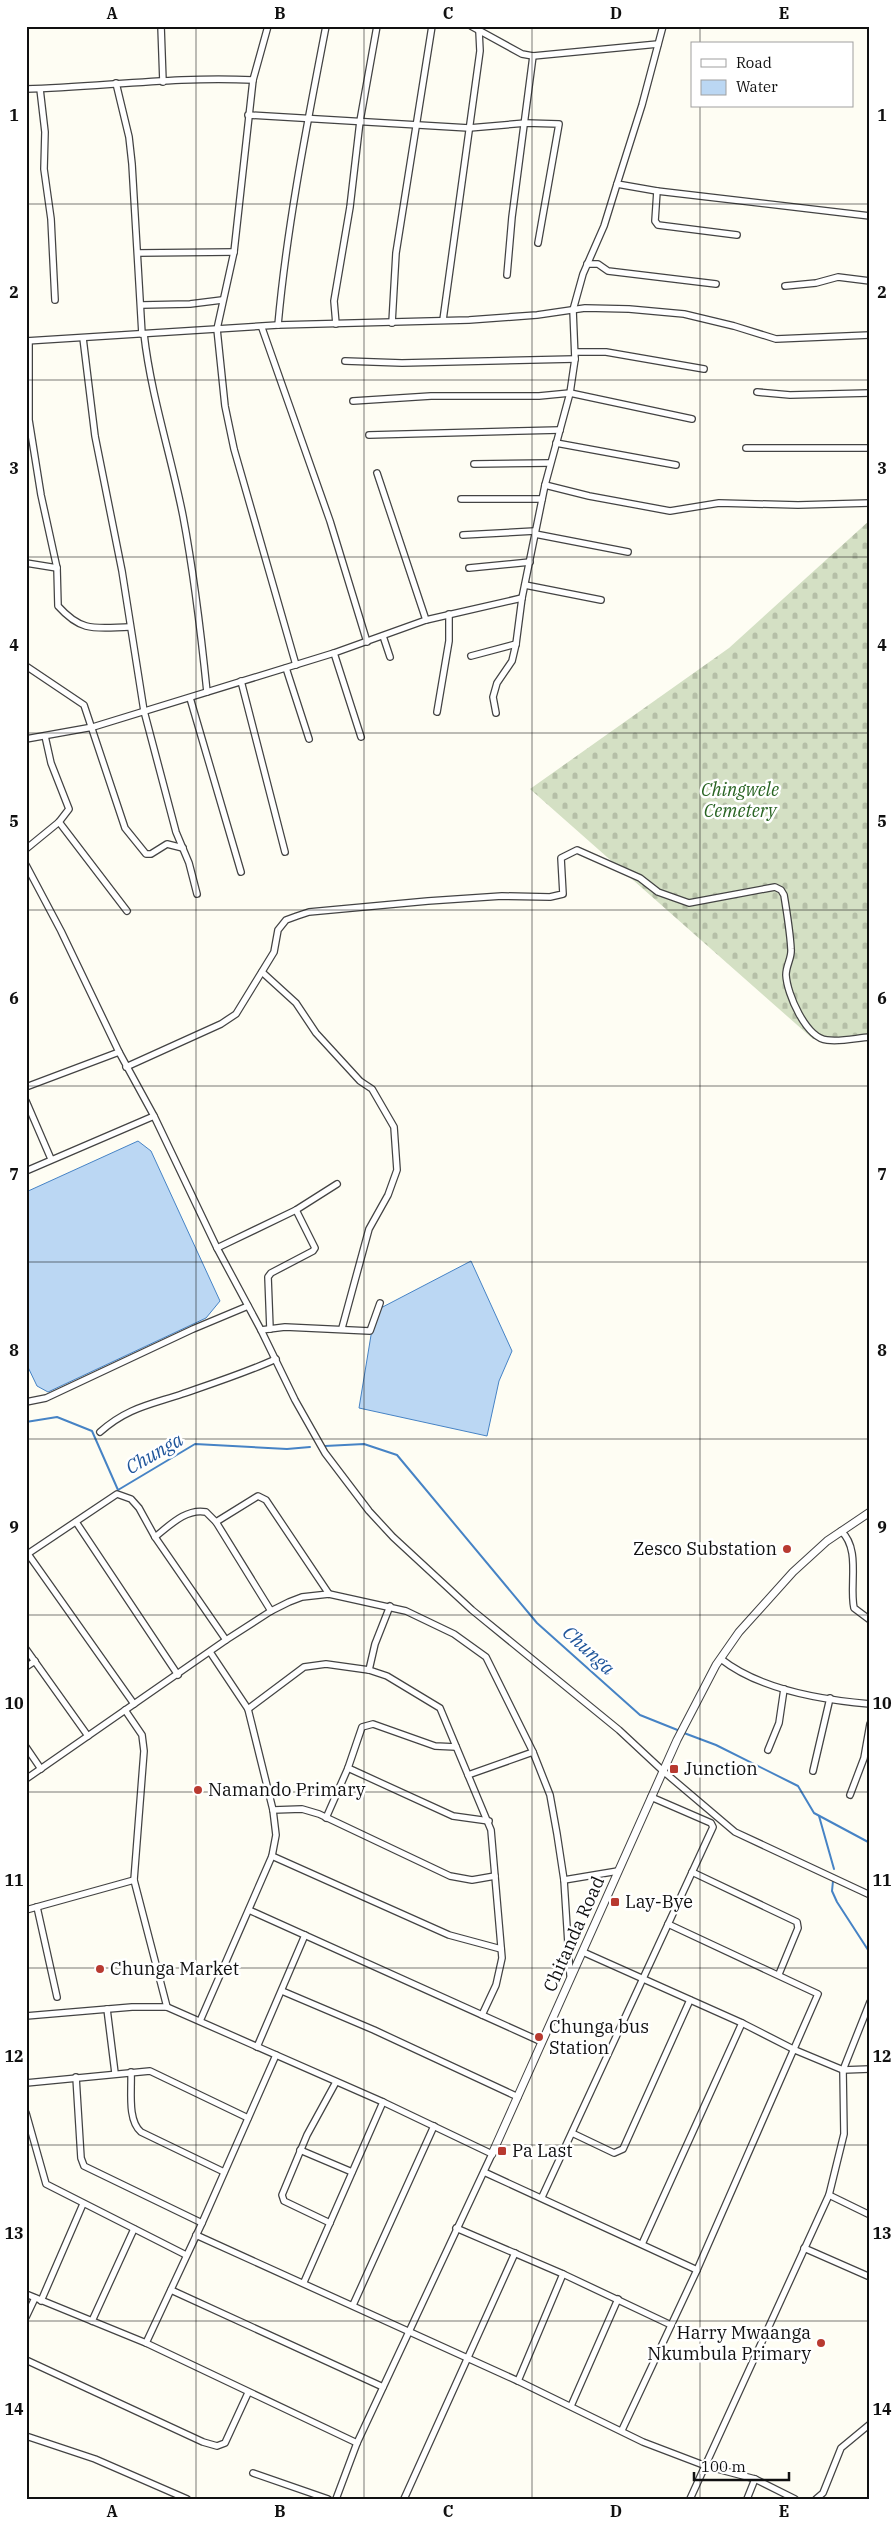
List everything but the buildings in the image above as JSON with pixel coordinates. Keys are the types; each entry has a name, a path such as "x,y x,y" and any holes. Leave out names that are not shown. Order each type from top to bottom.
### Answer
{"street":[{"path":"161,26 163,82"},
{"path":"268,26 253,80 234,252 217,329 225,406 234,449 296,665"},
{"path":"278,325 284,269 308,119 326,26"},
{"path":"336,324 334,301 350,207 360,121 377,26"},
{"path":"392,323 396,253 432,26"},
{"path":"471,26 522,54 534,56 658,44"},
{"path":"496,713 493,697 497,684 512,661 522,598 545,485 570,394 575,359 573,310 587,264 604,226 642,105 662,26"},
{"path":"444,320 480,52 479,31"},
{"path":"507,275 512,217 534,56"},
{"path":"26,89 116,83 230,79 253,80"},
{"path":"116,83 130,147 143,334 150,375 176,483 194,577 206,692"},
{"path":"40,89 45,132 44,169 51,219 55,300"},
{"path":"248,115 469,128 526,123 559,124 538,244"},
{"path":"617,184 657,191 870,216"},
{"path":"657,191 655,221 658,225 737,235"},
{"path":"138,253 234,252"},
{"path":"587,264 598,264 608,271 716,284"},
{"path":"785,286 810,284 838,276 870,281"},
{"path":"142,305 190,304 222,300"},
{"path":"130,626 90,628 72,620 58,606 57,568 41,495 29,420 28,341 262,328 278,325 392,323 537,315 585,308 629,309 684,314 734,326 776,339 870,335"},
{"path":"262,328 330,521 367,642"},
{"path":"83,338 95,436 122,571 144,711 167,800 197,894"},
{"path":"575,352 606,352 704,369"},
{"path":"345,360 402,363 575,359"},
{"path":"757,392 790,395 870,393"},
{"path":"353,400 431,396 539,396 570,394 692,419"},
{"path":"369,435 560,430"},
{"path":"556,442 676,465"},
{"path":"746,448 870,448"},
{"path":"474,464 550,463"},
{"path":"377,472 426,620"},
{"path":"545,485 589,496 670,511 719,503 798,505 870,503"},
{"path":"461,499 542,499"},
{"path":"463,535 535,532 628,552"},
{"path":"469,568 530,562"},
{"path":"26,563 57,568"},
{"path":"525,584 601,600"},
{"path":"26,738 92,727 334,653 426,620 522,598"},
{"path":"437,712 449,641 448,614"},
{"path":"383,636 390,657"},
{"path":"471,656 516,644"},
{"path":"334,653 362,737"},
{"path":"26,666 80,702 92,727 125,828 148,855 167,844 183,848"},
{"path":"286,668 309,738"},
{"path":"241,681 285,852"},
{"path":"190,698 242,872"},
{"path":"26,849 59,822 69,809 51,763 45,736"},
{"path":"59,822 127,912"},
{"path":"126,1067 232,1018 274,952 278,930 286,920 309,912 428,901 502,896 550,897 563,894 561,858 577,850 640,878 658,892 689,903 775,887 782,890 791,946 791,954 787,966 787,985 799,1015 820,1038 827,1040 870,1037"},
{"path":"26,865 61,931 126,1067 154,1116 217,1248 276,1359 317,1442 383,1527 472,1610 619,1730 663,1771 735,1832 870,1895"},
{"path":"262,972 296,1003 316,1033 360,1081 372,1089 394,1128 397,1170 388,1195 369,1229 342,1328"},
{"path":"26,1087 119,1052"},
{"path":"26,1101 51,1159"},
{"path":"26,1171 154,1116"},
{"path":"217,1248 296,1210 338,1184"},
{"path":"270,1329 268,1277 271,1273 313,1251 315,1248 309,1232 296,1210"},
{"path":"261,1330 342,1328 370,1331 380,1304"},
{"path":"26,1402 54,1394 167,1340 248,1306"},
{"path":"100,1432 122,1414 148,1403 236,1376 276,1359"},
{"path":"134,1704 27,1554 117,1494 124,1495 131,1499 139,1508 155,1537 226,1640"},
{"path":"216,1522 258,1496 262,1496 329,1594"},
{"path":"155,1537 186,1515 195,1511 206,1512 216,1522 271,1611"},
{"name":"Chitanda Road","path":"492,2154 570,1975 583,1952 677,1740 721,1659 739,1632 793,1572 841,1531 870,1512"},
{"path":"76,1522 178,1675"},
{"path":"841,1531 848,1540 851,1551 854,1608 870,1620"},
{"path":"26,1779 226,1640 271,1611 302,1597 329,1594 390,1606 438,1625 486,1657 533,1752 550,1795 564,1880 570,1975"},
{"path":"369,1670 375,1644 390,1606"},
{"path":"26,1649 88,1736"},
{"path":"200,2021 272,1856 276,1835 273,1810 248,1709 210,1652"},
{"path":"721,1659 742,1674 784,1689 870,1704"},
{"path":"26,1667 35,1662"},
{"path":"248,1709 304,1667 312,1664 344,1665 369,1670 413,1690 440,1708 489,1821 501,1966 496,1985 482,2015"},
{"path":"768,1750 779,1723 784,1689"},
{"path":"813,1771 830,1698"},
{"path":"126,1710 142,1735 144,1751 134,1880 167,2007"},
{"path":"326,1818 348,1768 360,1730 373,1724 435,1746 456,1747"},
{"path":"850,1795 864,1758 870,1724"},
{"path":"26,1747 41,1769"},
{"path":"468,1775 533,1752"},
{"path":"348,1768 453,1816 489,1821"},
{"path":"542,2197 712,1825 651,1797"},
{"path":"273,1810 302,1809 326,1818 450,1876 472,1880 495,1876"},
{"path":"272,1856 449,1935 501,1949"},
{"path":"564,1880 618,1871"},
{"path":"692,1872 797,1922 798,1928 779,1974"},
{"path":"26,1910 134,1880"},
{"path":"37,1907 57,1997"},
{"path":"248,1910 542,2042"},
{"path":"622,2430 697,2270 818,1994 779,1974 668,1924"},
{"path":"257,2047 305,1935"},
{"path":"583,1952 742,2023 795,2050 844,2070 870,2069"},
{"path":"282,1991 374,2030 518,2097"},
{"path":"572,2133 614,2153 623,2149 690,2000"},
{"path":"690,2499 829,2195 844,2134 844,2070 870,2002"},
{"path":"26,2016 107,2009 167,2007 383,2102 492,2154 357,2443 336,2499"},
{"path":"107,2009 115,2073"},
{"path":"642,2244 742,2023"},
{"path":"146,2344 276,2055"},
{"path":"26,2083 76,2076 145,2070 159,2074 248,2118"},
{"path":"131,2072 132,2109 136,2128 224,2172"},
{"path":"76,2076 81,2158 84,2166 202,2223"},
{"path":"330,2223 282,2199 300,2150 336,2082"},
{"path":"304,2282 383,2102"},
{"path":"26,2113 46,2184 186,2255"},
{"path":"353,2305 434,2126"},
{"path":"300,2150 352,2172"},
{"path":"484,2172 542,2197 697,2270"},
{"path":"829,2195 870,2215"},
{"path":"26,2318 38,2299 83,2204"},
{"path":"456,2228 563,2274 671,2325"},
{"path":"92,2322 134,2229"},
{"path":"196,2236 304,2282 622,2430 643,2442 706,2466 755,2479 795,2499"},
{"path":"804,2248 870,2277"},
{"path":"404,2499 514,2253"},
{"path":"518,2381 563,2274"},
{"path":"171,2290 383,2387"},
{"path":"26,2294 146,2344 357,2443"},
{"path":"571,2406 618,2299"},
{"path":"26,2360 203,2442 217,2446 225,2443 248,2393"},
{"path":"816,2499 823,2493 841,2448 870,2424"},
{"path":"26,2436 95,2458 187,2499"},
{"path":"252,2473 328,2499"},
{"path":"748,2499 755,2479"}],"green space":[{"name":"Chingwele Cemetery","path":"870,520 870,1035 813,1039 530,789 729,648"}],"water":[{"path":"138,1141 151,1151 220,1301 206,1318 48,1392 37,1386 26,1363 26,1192"},
{"path":"471,1261 512,1351 499,1381 487,1436 359,1408 375,1311"}],"waterway":[{"name":"Chunga","path":"26,1422 57,1417 92,1431 118,1490 195,1444 287,1449 310,1447"},
{"name":"Chunga","path":"325,1446 364,1444 397,1455 537,1623 640,1715 680,1731"},
{"name":"Chunga","path":"684,1733 716,1745 798,1786 814,1813 870,1843"},
{"path":"819,1816 834,1869"},
{"path":"833,1881 832,1891 837,1902 870,1953"}],"place":[{"name":"Zesco Substation","path":"787,1549"},
{"name":"Junction","path":"674,1769"},
{"name":"Namando Primary","path":"198,1790"},
{"name":"Lay-Bye","path":"615,1902"},
{"name":"Chunga Market","path":"100,1969"},
{"name":"Chunga bus Station","path":"539,2037"},
{"name":"Pa Last","path":"502,2151"},
{"name":"Harry Mwaanga Nkumbula Primary","path":"821,2343"}]}
